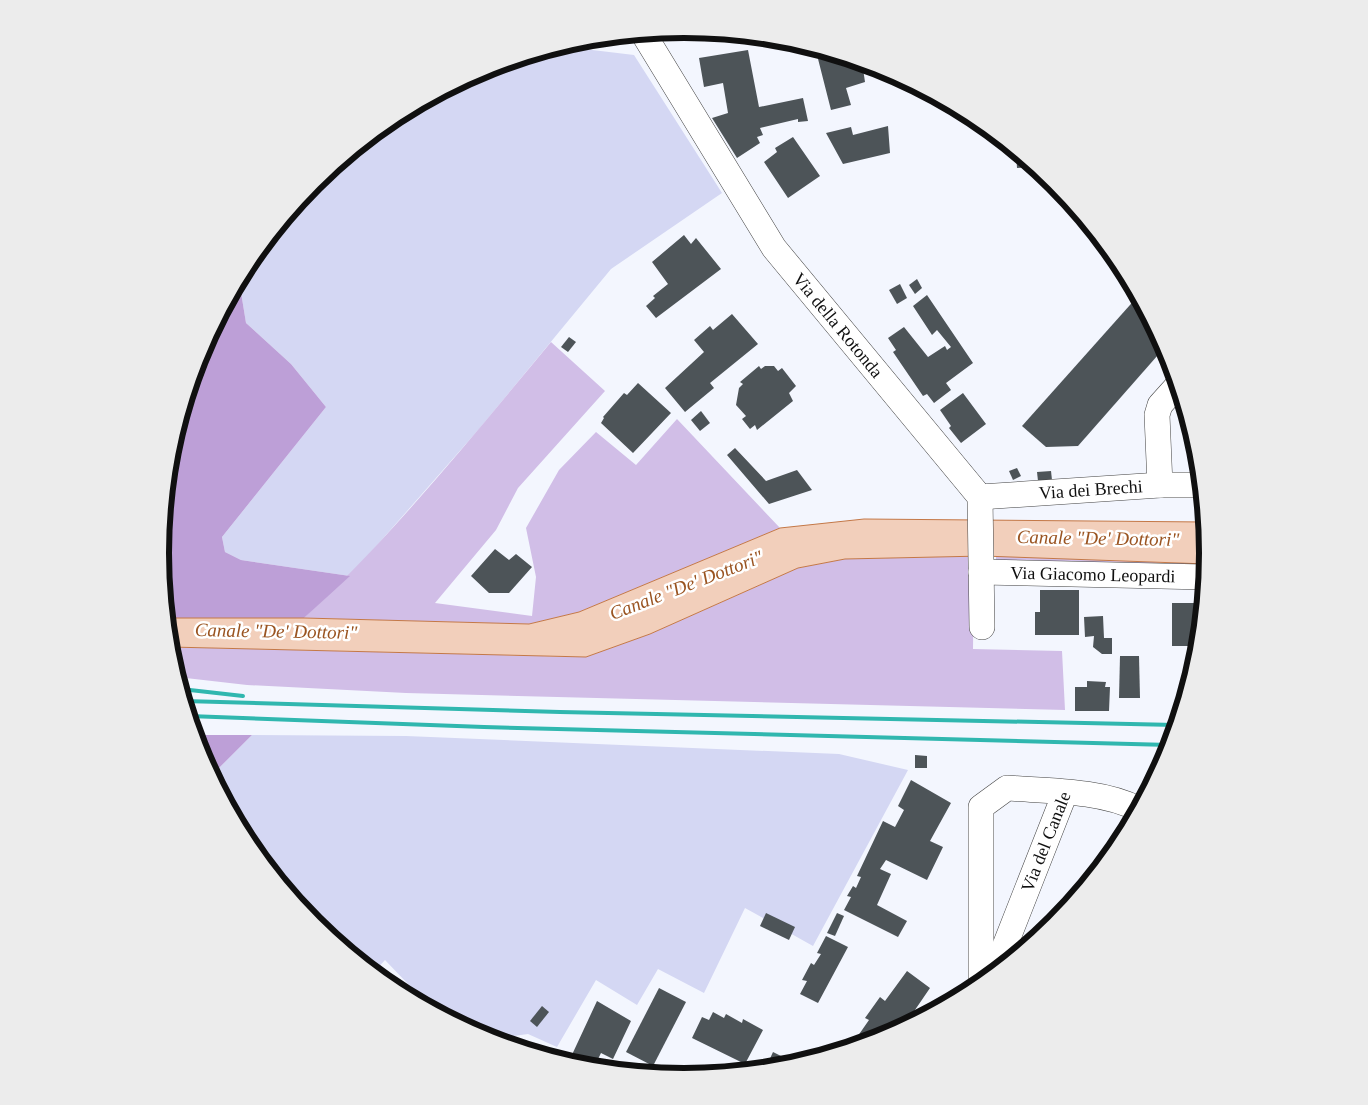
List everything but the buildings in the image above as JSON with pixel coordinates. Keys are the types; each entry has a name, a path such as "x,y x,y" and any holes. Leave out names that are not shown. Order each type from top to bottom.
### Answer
{"street":[{"name":"Via della Rotonda","path":"648,39 774,248 981,509"},
{"path":"1160,485 1157,415 1160,405 1173,391"},
{"name":"Via dei Brechi","path":"981,509 1160,485 1195,485"},
{"path":"981,509 982,627"},
{"name":"Via Giacomo Leopardi","path":"982,564 1198,577"},
{"name":"Via del Canale","path":"981,973 981,807 1007,788 1065,792 999,960"},
{"path":"1065,792 1123,802 1132,806"}],"shaded area":[{"path":"578,48 634,55 722,193 611,269 479,429 350,576 241,560 225,552 222,537 326,407 291,364 246,323 241,291 275,239 320,188 344,165 398,124 427,106 487,77 551,55"},
{"path":"241,291 246,323 291,364 326,407 222,537 225,552 241,560 350,576 304,618 173,618 169,552 170,519 173,485 179,452 196,387 208,355"},
{"path":"551,342 605,391 518,488 496,530 435,603 532,616 536,577 526,528 559,470 596,432 636,465 677,419 780,528 579,612 529,624 304,618 401,519"},
{"path":"974,556 973,649 1062,651 1065,710 406,693 247,685 185,678 178,647 586,657 650,634 798,568 845,559"},
{"path":"996,556 1199,564 1198,573 996,565"},
{"path":"202,735 252,735 217,770"},
{"path":"252,735 406,736 839,754 908,770 813,946 745,908 704,993 658,969 637,1005 596,980 557,1047 528,1034 509,1037 426,999 417,993 385,960 379,967 344,940 320,917 275,866 238,810 217,770"}],"water":[{"name":"Canale \"De' Dottori\"","path":"864,519 1198,522 1199,564 983,556 845,559 798,568 650,634 586,657 178,647 173,620 173,618 304,618 529,624 579,612 780,528"}],"railway":[{"path":"188,690 243,696"},
{"path":"191,701 560,712 1169,725"},
{"path":"196,716 484,727 1162,745"}]}
